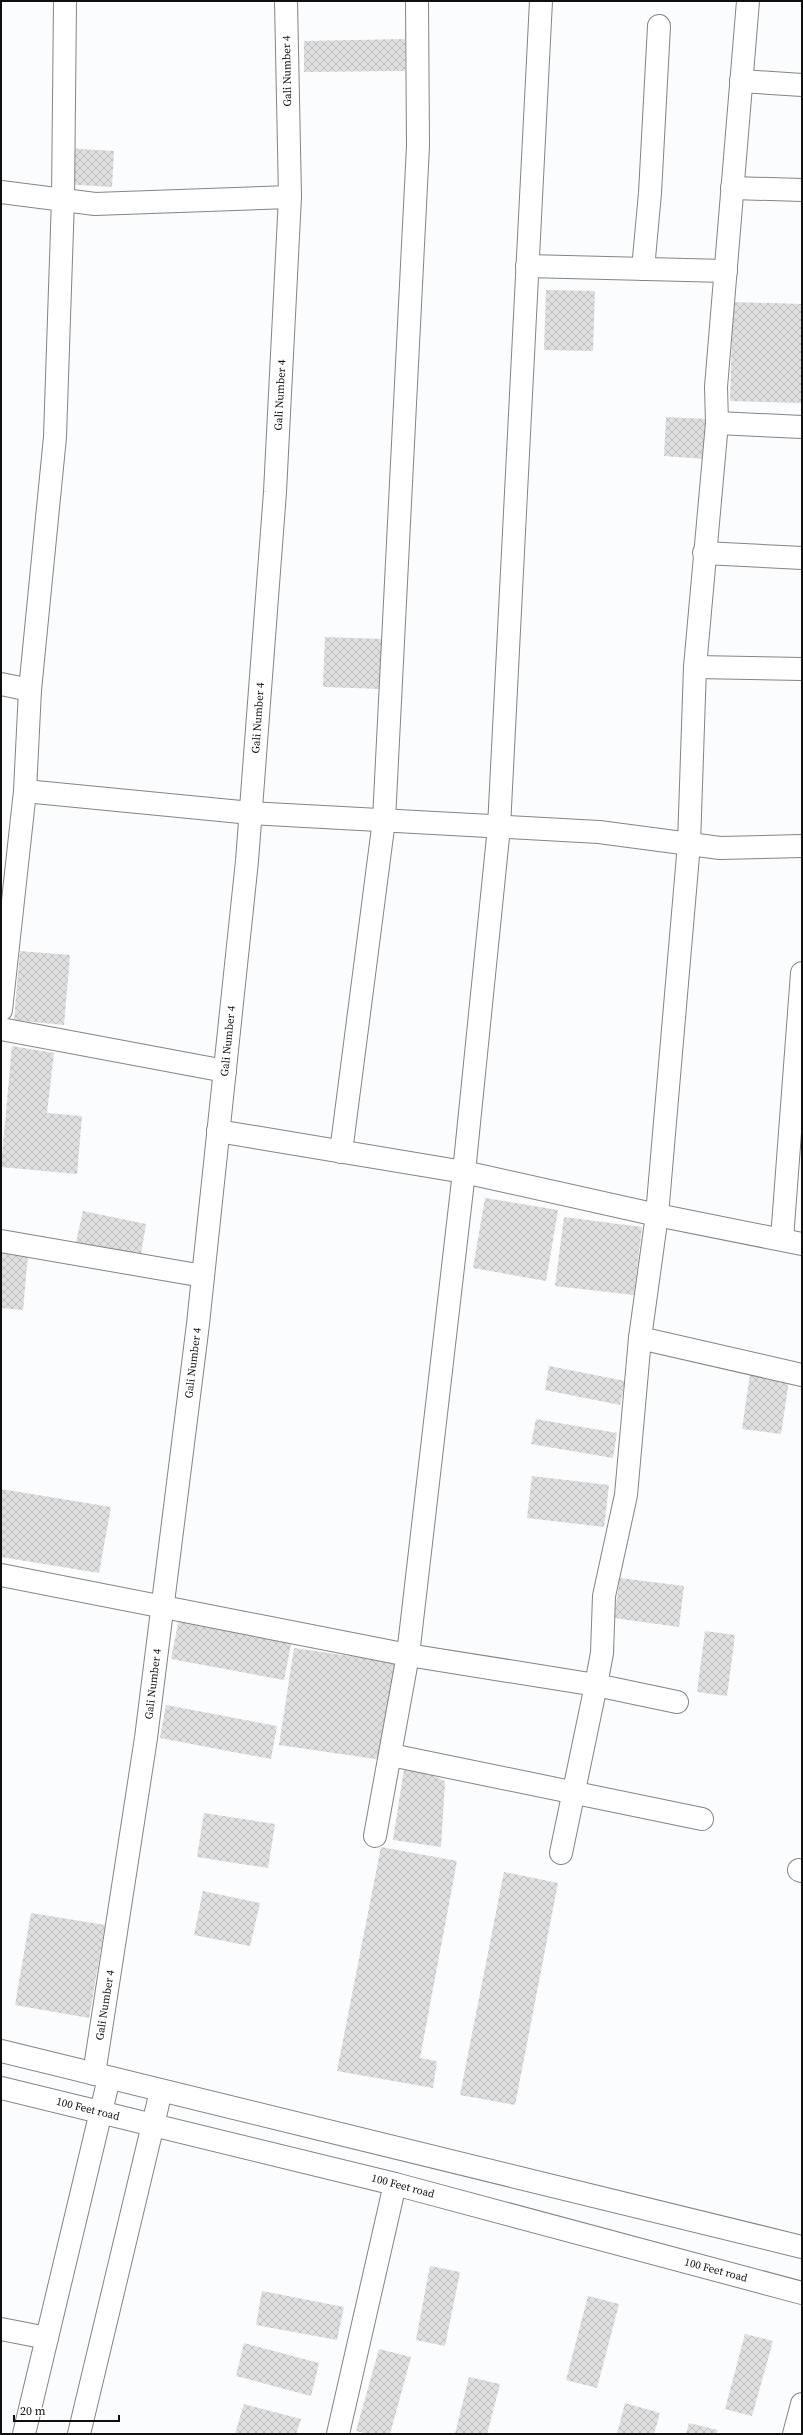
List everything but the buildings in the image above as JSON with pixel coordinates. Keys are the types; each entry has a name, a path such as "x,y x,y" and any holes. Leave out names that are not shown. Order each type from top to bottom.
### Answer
{"street":[{"path":"1,1010 25,791 30,690 55,437 63,200 65,1"},
{"name":"Gali Number 4","path":"24,2434 101,2112 102,2076 146,1738 203,1276 251,813 275,492 290,197 286,1"},
{"path":"341,1152 384,820 418,146 417,1"},
{"path":"375,1836 391,1755 408,1655 464,1172 499,827 541,1"},
{"path":"561,1853 602,1653 604,1596 626,1495 640,1338 657,1215 689,844 695,667 704,552 717,422 716,387 748,1"},
{"path":"643,269 650,193 659,26"},
{"path":"741,81 802,85"},
{"path":"732,188 802,190"},
{"path":"1,192 95,204 290,197"},
{"path":"527,266 726,271"},
{"path":"717,422 802,427"},
{"path":"704,552 802,558"},
{"path":"695,667 802,669"},
{"path":"1,684 30,690"},
{"path":"25,791 251,813 599,832 720,848 802,846"},
{"path":"218,1131 464,1172 657,1215 792,1242 802,973"},
{"path":"1,1029 224,1071"},
{"path":"1,1241 203,1276"},
{"path":"640,1338 802,1375"},
{"path":"1,1575 162,1605 408,1655 596,1685 677,1702"},
{"path":"391,1755 574,1794 702,1819"},
{"path":"1,2051 802,2247"},
{"name":"100 Feet road","path":"1,2088 395,2184 802,2293"},
{"path":"79,2434 161,2091"},
{"path":"338,2434 395,2184"},
{"path":"1,2329 47,2338"},
{"path":"794,2434 802,2404"}]}
